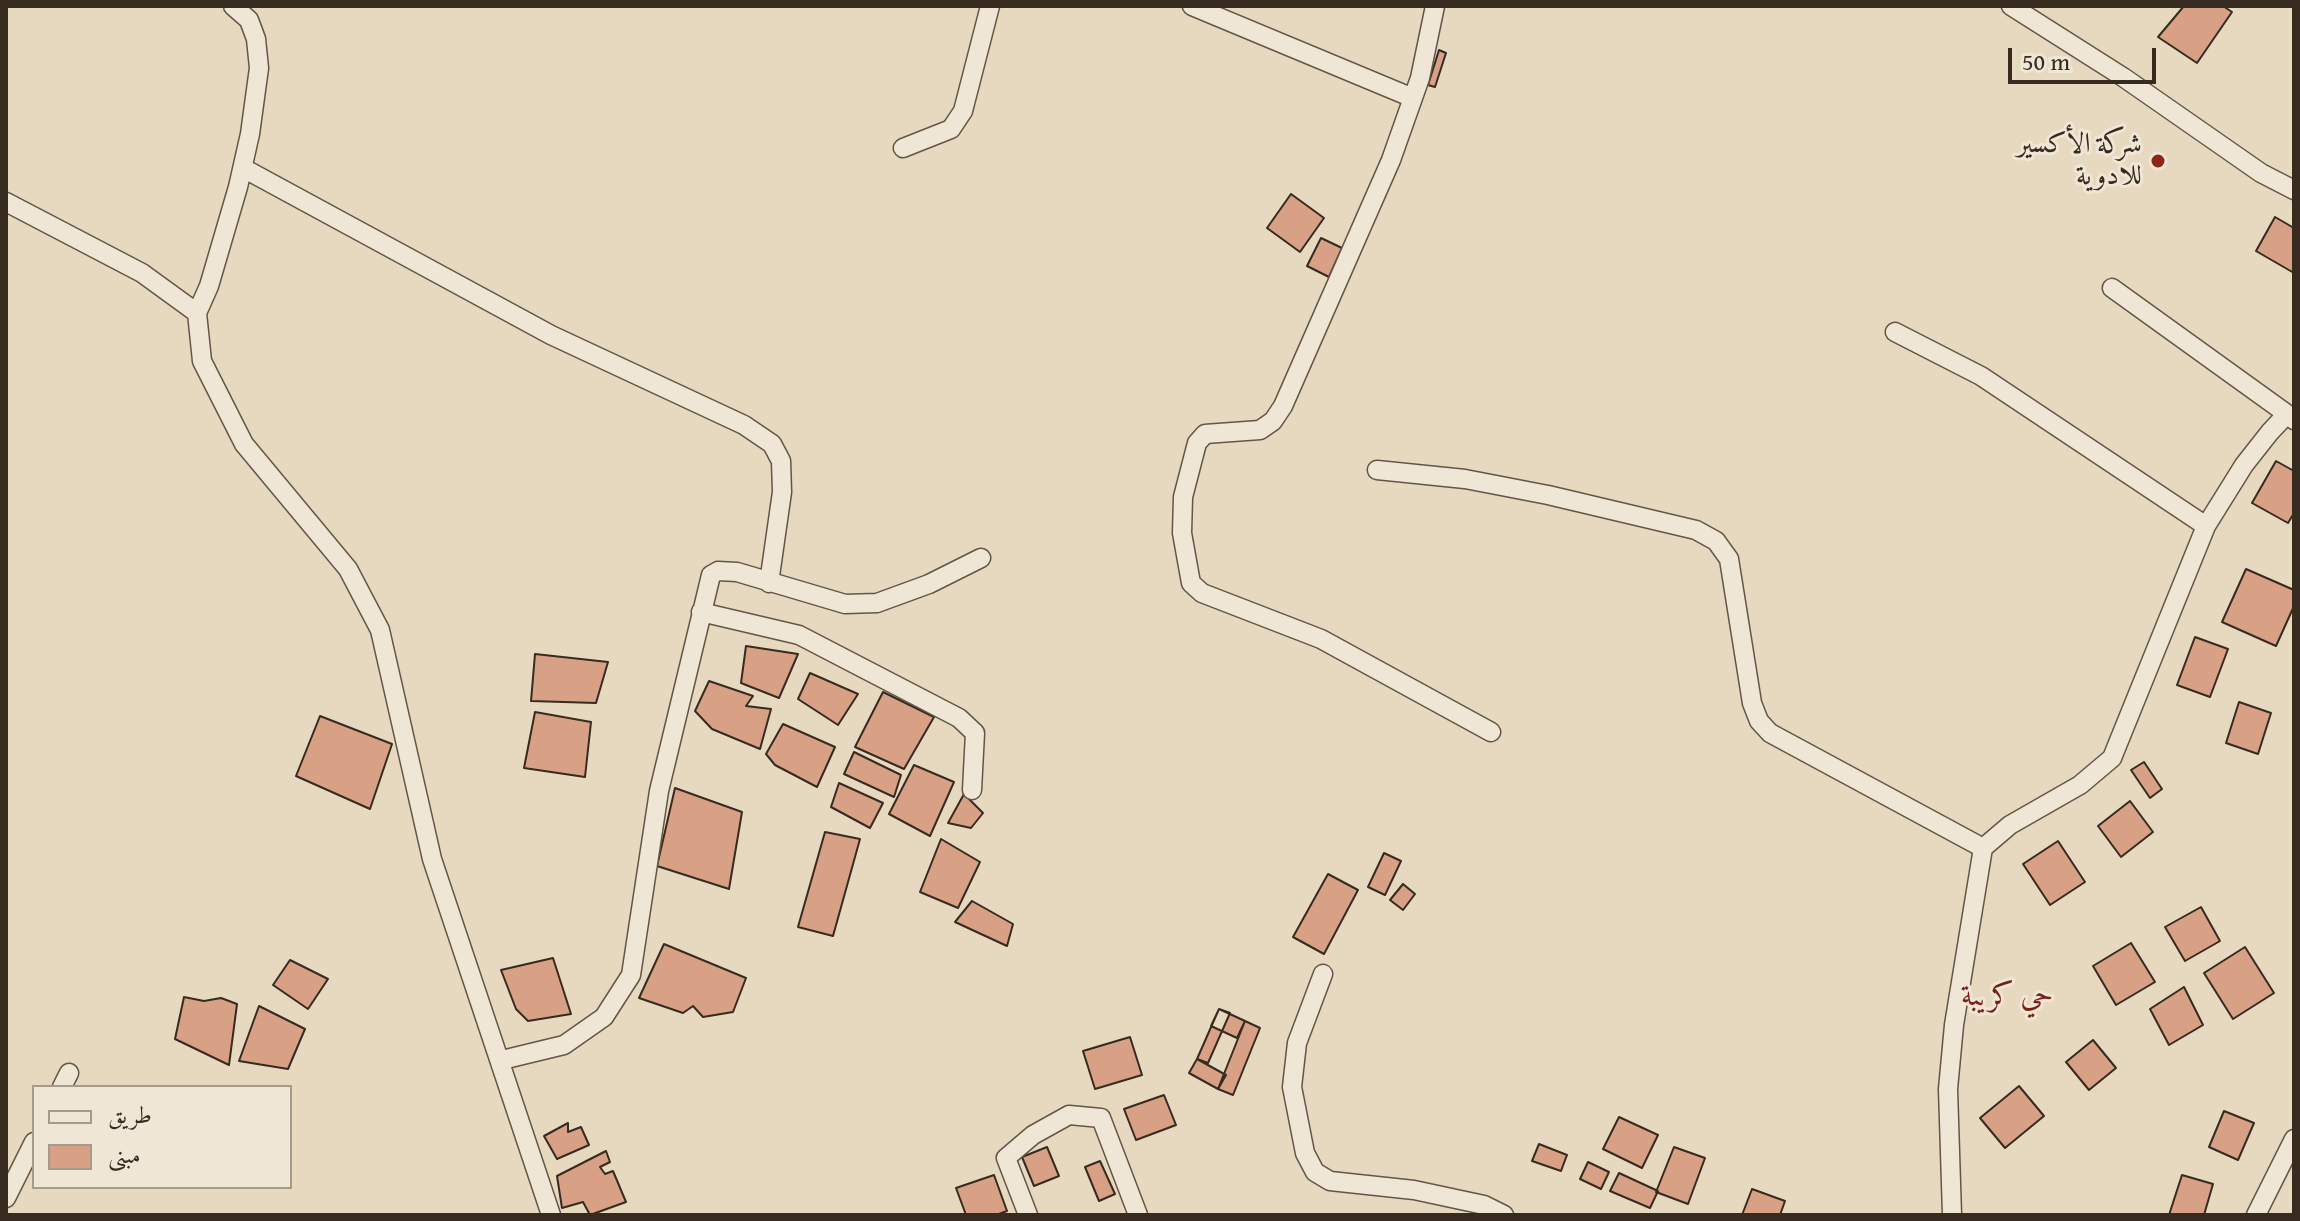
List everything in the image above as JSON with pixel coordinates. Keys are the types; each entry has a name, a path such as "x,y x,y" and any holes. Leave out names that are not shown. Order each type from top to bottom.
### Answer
{"street":[{"path":"233,6 249,20 256,39 259,68 243,168 209,286 197,313 202,361 244,444 348,569 380,630 432,859 502,1060 551,1215"},
{"path":"903,148 951,129 963,111 990,6"},
{"path":"1192,6 1413,98"},
{"path":"1435,6 1413,98 1391,160 1283,406 1273,421 1260,430 1205,434 1197,443 1183,497 1186,565 1191,583 1202,593 1321,639 1491,732"},
{"path":"2011,6 2123,77 2261,173 2294,190"},
{"path":"243,168 551,335 744,425 772,444 781,461 782,492 769,583"},
{"path":"6,202 142,273 197,313"},
{"path":"1952,1215 1948,1089 1954,1025 1983,848 2010,825 2080,785 2112,758 2206,526 2244,465 2290,417 2112,288"},
{"path":"1895,332 1981,376 2206,526"},
{"path":"1377,470 1465,479 1548,495 1696,530 1716,541 1729,559 1752,703 1759,721 1770,733 1983,848"},
{"path":"502,1060 564,1045 604,1017 631,975 659,791 706,585 718,571 737,572 845,604 877,603 929,584 981,558"},
{"path":"701,612 799,635 959,718 975,733 972,790"},
{"path":"1323,974 1297,1043 1292,1087 1305,1153 1315,1172 1330,1181 1414,1190 1484,1205 1504,1215"},
{"path":"1028,1215 1006,1158 1033,1135 1069,1115 1101,1118 1138,1215"},
{"path":"2256,1215 2294,1139"},
{"path":"6,1198 32,1146"}],"building":[{"path":"2184,6 2223,6 2232,12 2197,63 2158,37"},
{"path":"1439,50 1446,53 1435,87 1428,85"},
{"path":"1291,194 1324,218 1300,252 1267,228"},
{"path":"2275,217 2294,228 2294,273 2256,251"},
{"path":"1321,238 1342,248 1329,277 1307,266"},
{"path":"2276,461 2294,471 2294,513 2288,523 2252,503"},
{"path":"2246,569 2294,590 2294,606 2276,646 2222,622"},
{"path":"2195,637 2228,649 2210,697 2177,685"},
{"path":"746,646 798,654 779,698 741,683"},
{"path":"535,654 608,662 596,703 531,701"},
{"path":"810,673 858,694 838,725 798,699"},
{"path":"709,681 753,696 746,706 771,709 760,749 712,729 695,711"},
{"path":"883,692 934,717 904,769 855,747"},
{"path":"2239,702 2271,713 2258,754 2226,743"},
{"path":"535,712 591,722 585,777 524,768"},
{"path":"320,716 392,744 370,809 296,776"},
{"path":"783,724 835,747 817,787 775,765 766,754"},
{"path":"854,752 901,775 894,797 844,774"},
{"path":"2144,762 2162,789 2150,798 2131,770"},
{"path":"914,765 954,782 930,836 889,814"},
{"path":"839,783 883,803 870,828 831,807"},
{"path":"675,788 742,812 729,889 657,866"},
{"path":"964,794 983,813 971,828 948,823"},
{"path":"2130,801 2153,832 2121,857 2098,826"},
{"path":"825,832 860,839 833,936 798,927"},
{"path":"941,839 980,862 958,908 920,892"},
{"path":"2058,841 2085,882 2050,905 2023,864"},
{"path":"1384,853 1401,861 1385,895 1368,887"},
{"path":"1328,874 1358,890 1324,954 1293,937"},
{"path":"1403,884 1415,894 1403,910 1390,900"},
{"path":"972,901 1013,924 1007,946 955,922"},
{"path":"2201,907 2220,941 2185,961 2165,927"},
{"path":"2131,943 2155,982 2116,1005 2093,966"},
{"path":"664,944 746,978 733,1012 703,1017 693,1006 683,1013 639,998"},
{"path":"2245,947 2274,993 2233,1019 2204,973"},
{"path":"553,958 571,1014 528,1021 516,1009 501,970"},
{"path":"290,960 328,979 308,1009 273,985"},
{"path":"2184,987 2203,1025 2169,1045 2150,1009"},
{"path":"184,997 204,1001 221,998 237,1004 229,1065 175,1039"},
{"path":"259,1006 305,1029 288,1069 239,1061"},
{"path":"1219,1009 1230,1013 1208,1063 1197,1059"},
{"path":"1219,1009 1245,1021 1237,1038 1211,1026"},
{"path":"1245,1021 1260,1028 1233,1095 1218,1089"},
{"path":"1130,1037 1142,1075 1095,1089 1083,1051"},
{"path":"2093,1040 2116,1068 2089,1090 2066,1062"},
{"path":"1197,1059 1226,1075 1218,1089 1189,1073"},
{"path":"2019,1086 2044,1116 2005,1148 1980,1118"},
{"path":"1164,1095 1176,1125 1136,1140 1124,1109"},
{"path":"2224,1111 2254,1123 2238,1160 2209,1147"},
{"path":"1619,1117 1658,1135 1642,1168 1603,1149"},
{"path":"568,1123 568,1132 581,1127 589,1145 557,1159 544,1136"},
{"path":"1539,1144 1567,1155 1561,1171 1532,1161"},
{"path":"1047,1147 1059,1176 1034,1186 1022,1157"},
{"path":"1674,1147 1705,1158 1688,1204 1656,1192"},
{"path":"606,1151 610,1162 600,1167 605,1174 613,1171 626,1202 590,1215 583,1202 562,1208 557,1176"},
{"path":"1100,1161 1115,1194 1099,1201 1085,1167"},
{"path":"1588,1162 1609,1172 1601,1189 1580,1179"},
{"path":"1619,1173 1658,1191 1650,1208 1610,1191"},
{"path":"994,1175 1007,1211 996,1215 966,1215 956,1188"},
{"path":"2182,1175 2213,1184 2204,1215 2169,1215"},
{"path":"1752,1189 1785,1201 1780,1215 1742,1215"}],"place":[{"name":"شركة الأكسير للادوية","path":"2158,161"}],"district":[{"name":"حي كريبة","path":"2007,997"}]}
